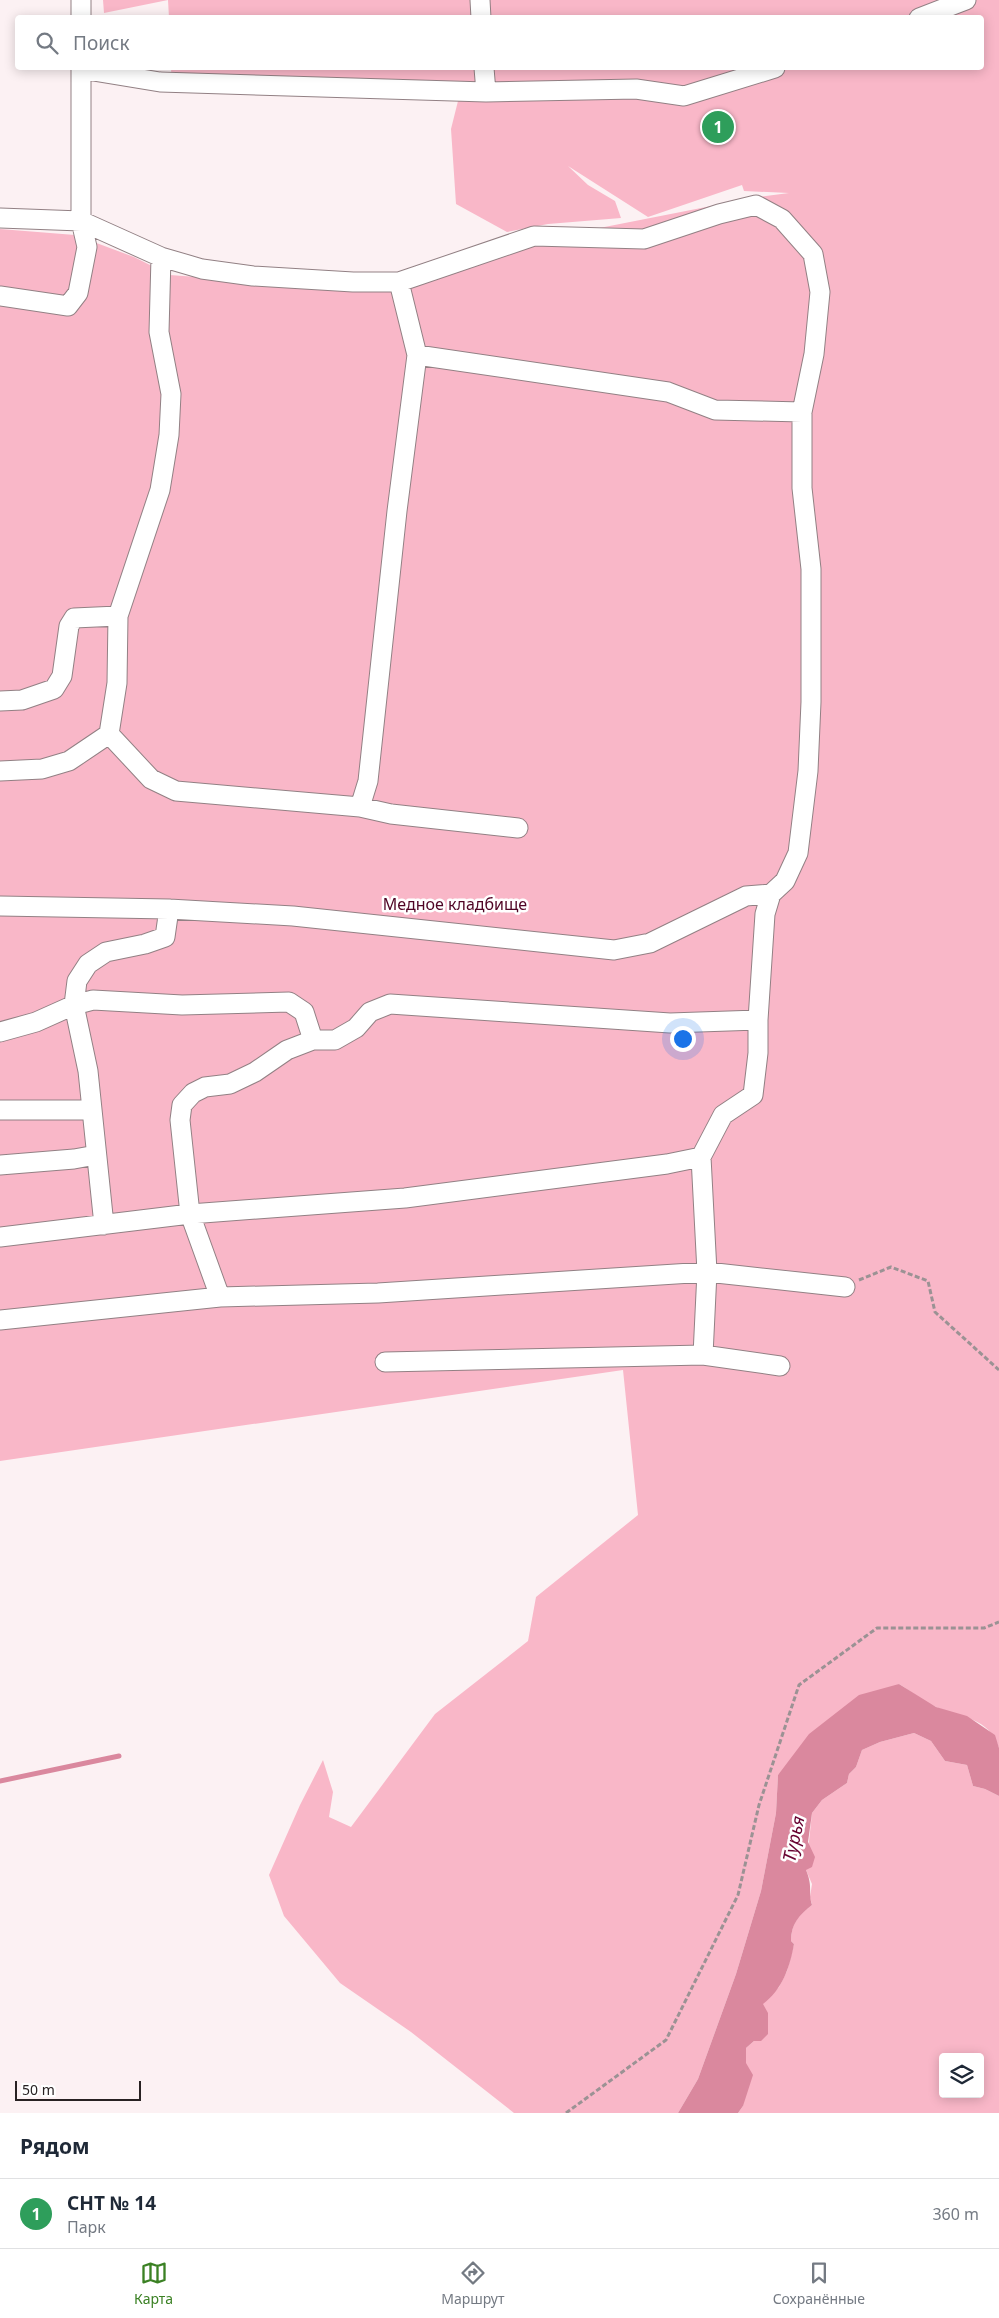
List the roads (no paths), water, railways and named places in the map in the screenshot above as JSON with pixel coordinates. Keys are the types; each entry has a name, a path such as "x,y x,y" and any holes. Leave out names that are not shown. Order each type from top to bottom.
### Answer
{"street":[{"path":"81,0 81,15"},
{"path":"480,0 481,15"},
{"path":"927,15 966,0"},
{"path":"0,296 68,306 78,293 87,247 81,221 81,70"},
{"path":"92,70 160,82 486,92 636,89 684,96 768,70"},
{"path":"484,70 486,92"},
{"path":"0,218 81,221 161,258 202,269 253,276 353,282 398,282 534,236 644,239 719,214 756,205 782,219 813,254 820,292 814,354 802,412 802,488 811,569 811,702 808,771 798,853 785,881 771,894 764,914 758,1053 753,1096 723,1115 701,1158 706,1272 703,1355"},
{"path":"0,771 42,769 69,761 109,734 117,682 118,616 160,490 169,435 171,394 159,332 161,258"},
{"path":"360,807 368,781 396,511 417,355 398,282"},
{"path":"417,355 668,392 715,410 802,412"},
{"path":"0,701 22,700 54,689 62,676 69,626 74,618 90,615 118,616"},
{"path":"109,734 152,779 176,791 360,807 391,814 518,828"},
{"path":"0,906 169,909 293,916 614,950 650,943 746,896 771,894"},
{"path":"104,1226 88,1071 74,1005 77,981 88,964 106,952 145,944 165,937 169,909"},
{"path":"0,1032 36,1022 74,1005 93,1000 182,1005 289,1002 304,1012 313,1040"},
{"path":"220,1296 190,1214 180,1120 182,1105 192,1092 205,1087 230,1084 255,1072 287,1050 313,1040 335,1040 356,1028 370,1012 390,1004 670,1023 758,1020"},
{"path":"0,1110 91,1110"},
{"path":"0,1164 74,1159 96,1154"},
{"path":"0,1237 104,1226 190,1214 405,1198 701,1158"},
{"path":"0,1320 220,1296 378,1293 706,1272 845,1287"},
{"path":"385,1362 703,1355 780,1366"}],"water":[{"name":"Турья","path":"899,1684 936,1707 967,1716 995,1735 999,1748 999,1796 985,1789 973,1786 967,1765 945,1761 931,1741 914,1733 880,1742 862,1750 856,1767 849,1774 847,1783 822,1800 812,1813 808,1842 815,1857 812,1867 806,1870 812,1905 803,1912 794,1925 791,1941 794,1944 784,1977 775,1992 763,2004 768,2013 768,2034 761,2041 754,2041 746,2048 746,2063 753,2075 743,2106 738,2113 678,2113 698,2079 736,1974 761,1891 776,1813 778,1775 809,1734 859,1695"}],"waterway":[{"path":"0,1781 119,1756"}],"place":[{"name":"СНТ № 14","path":"718,127"}],"park label":[{"name":"Медное кладбище","path":"455,904"}]}
